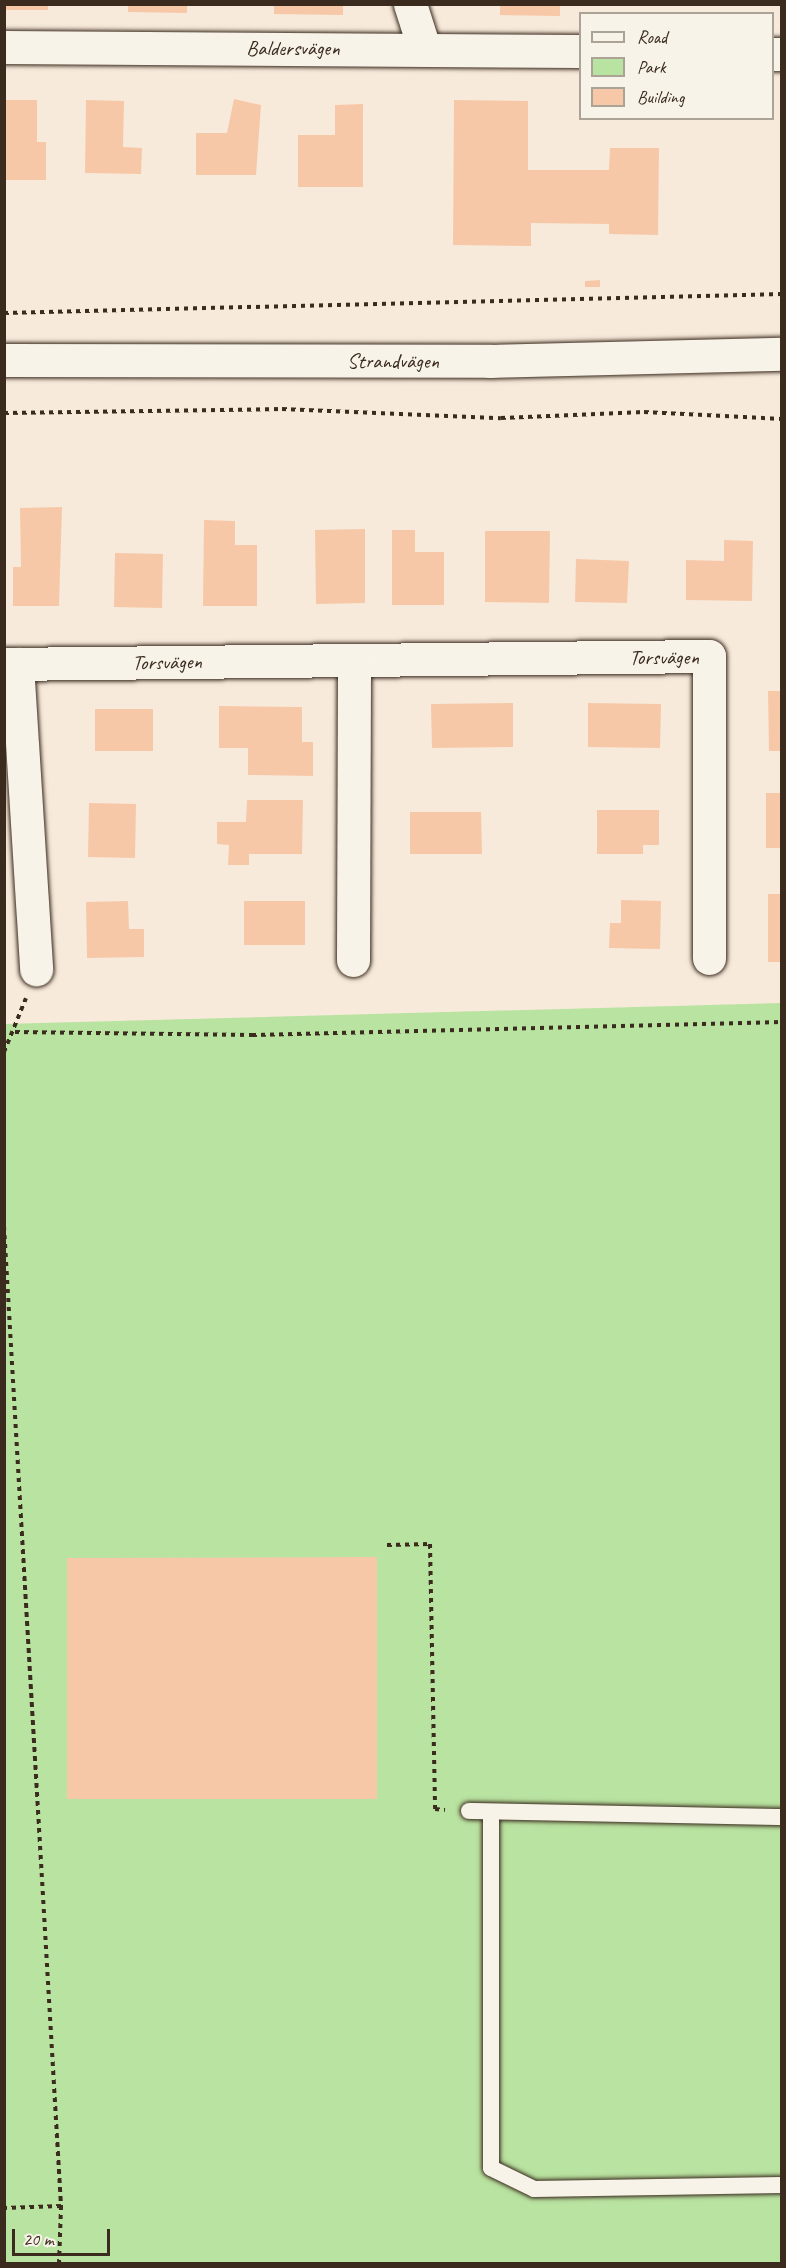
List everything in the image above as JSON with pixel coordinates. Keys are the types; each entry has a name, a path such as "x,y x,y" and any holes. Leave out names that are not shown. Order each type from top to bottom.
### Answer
{"street":[{"path":"410,4 424,48"},
{"name":"Baldersvägen","path":"4,47 424,48 579,51"},
{"name":"Strandvägen","path":"4,360 490,361 782,354"},
{"name":"Torsvägen","path":"36,969 11,664 709,657 709,958"},
{"path":"353,960 354,660"}],"lane":[{"path":"469,1811 782,1817"},
{"path":"491,1812 491,2168 534,2189 782,2185"}],"path":[{"path":"4,313 782,294"},
{"path":"4,413 282,409 501,418 645,412 782,419"},
{"path":"4,1052 15,1032 36,969"},
{"path":"15,1032 252,1035 782,1022"},
{"path":"4,1227 61,2206 59,2264"},
{"path":"387,1545 430,1544 435,1809 469,1811"},
{"path":"4,2208 61,2206"}],"green space":[{"path":"781,1003 781,2263 5,2263 4,1024"}],"building":[{"path":"4,4 48,4 48,10 4,10"},
{"path":"128,4 187,4 187,13 128,12"},
{"path":"274,4 343,4 343,15 274,14"},
{"path":"500,4 560,4 560,16 500,15"},
{"path":"234,99 261,105 256,175 196,175 196,133 227,133"},
{"path":"4,100 37,100 37,142 46,142 46,180 4,180"},
{"path":"86,100 124,101 123,147 142,148 141,174 85,173"},
{"path":"454,100 528,101 528,170 609,170 610,148 659,148 658,235 609,234 609,224 531,223 531,246 453,245"},
{"path":"363,104 363,187 298,187 298,135 335,135 335,105"},
{"path":"600,280 600,287 585,287 585,281"},
{"path":"62,507 59,606 13,606 13,567 21,567 20,508"},
{"path":"204,520 235,521 235,545 257,545 257,606 203,606"},
{"path":"365,529 365,603 316,604 315,530"},
{"path":"392,530 415,530 415,552 444,552 444,605 392,605"},
{"path":"485,531 550,531 549,603 485,602"},
{"path":"724,540 753,541 752,601 686,600 686,560 724,561"},
{"path":"115,553 163,554 162,608 114,607"},
{"path":"576,559 629,561 627,603 575,602"},
{"path":"768,691 782,691 782,751 769,751"},
{"path":"513,703 513,747 432,748 431,704"},
{"path":"588,703 661,704 660,748 588,747"},
{"path":"219,706 302,707 302,742 313,742 313,776 248,775 248,748 219,748"},
{"path":"95,709 153,709 153,751 95,751"},
{"path":"766,793 782,793 782,848 766,848"},
{"path":"247,800 303,800 302,854 249,854 249,865 228,865 229,845 217,844 217,822 246,822"},
{"path":"89,803 136,804 135,858 88,857"},
{"path":"597,810 659,810 659,845 643,845 643,854 597,854"},
{"path":"410,812 481,812 482,854 410,854"},
{"path":"768,894 782,894 782,962 768,962"},
{"path":"621,900 661,901 660,949 609,948 610,923 621,923"},
{"path":"128,901 129,929 144,929 144,957 87,958 86,902"},
{"path":"244,901 305,901 305,945 244,945"},
{"path":"377,1557 377,1799 67,1799 67,1558"}]}
